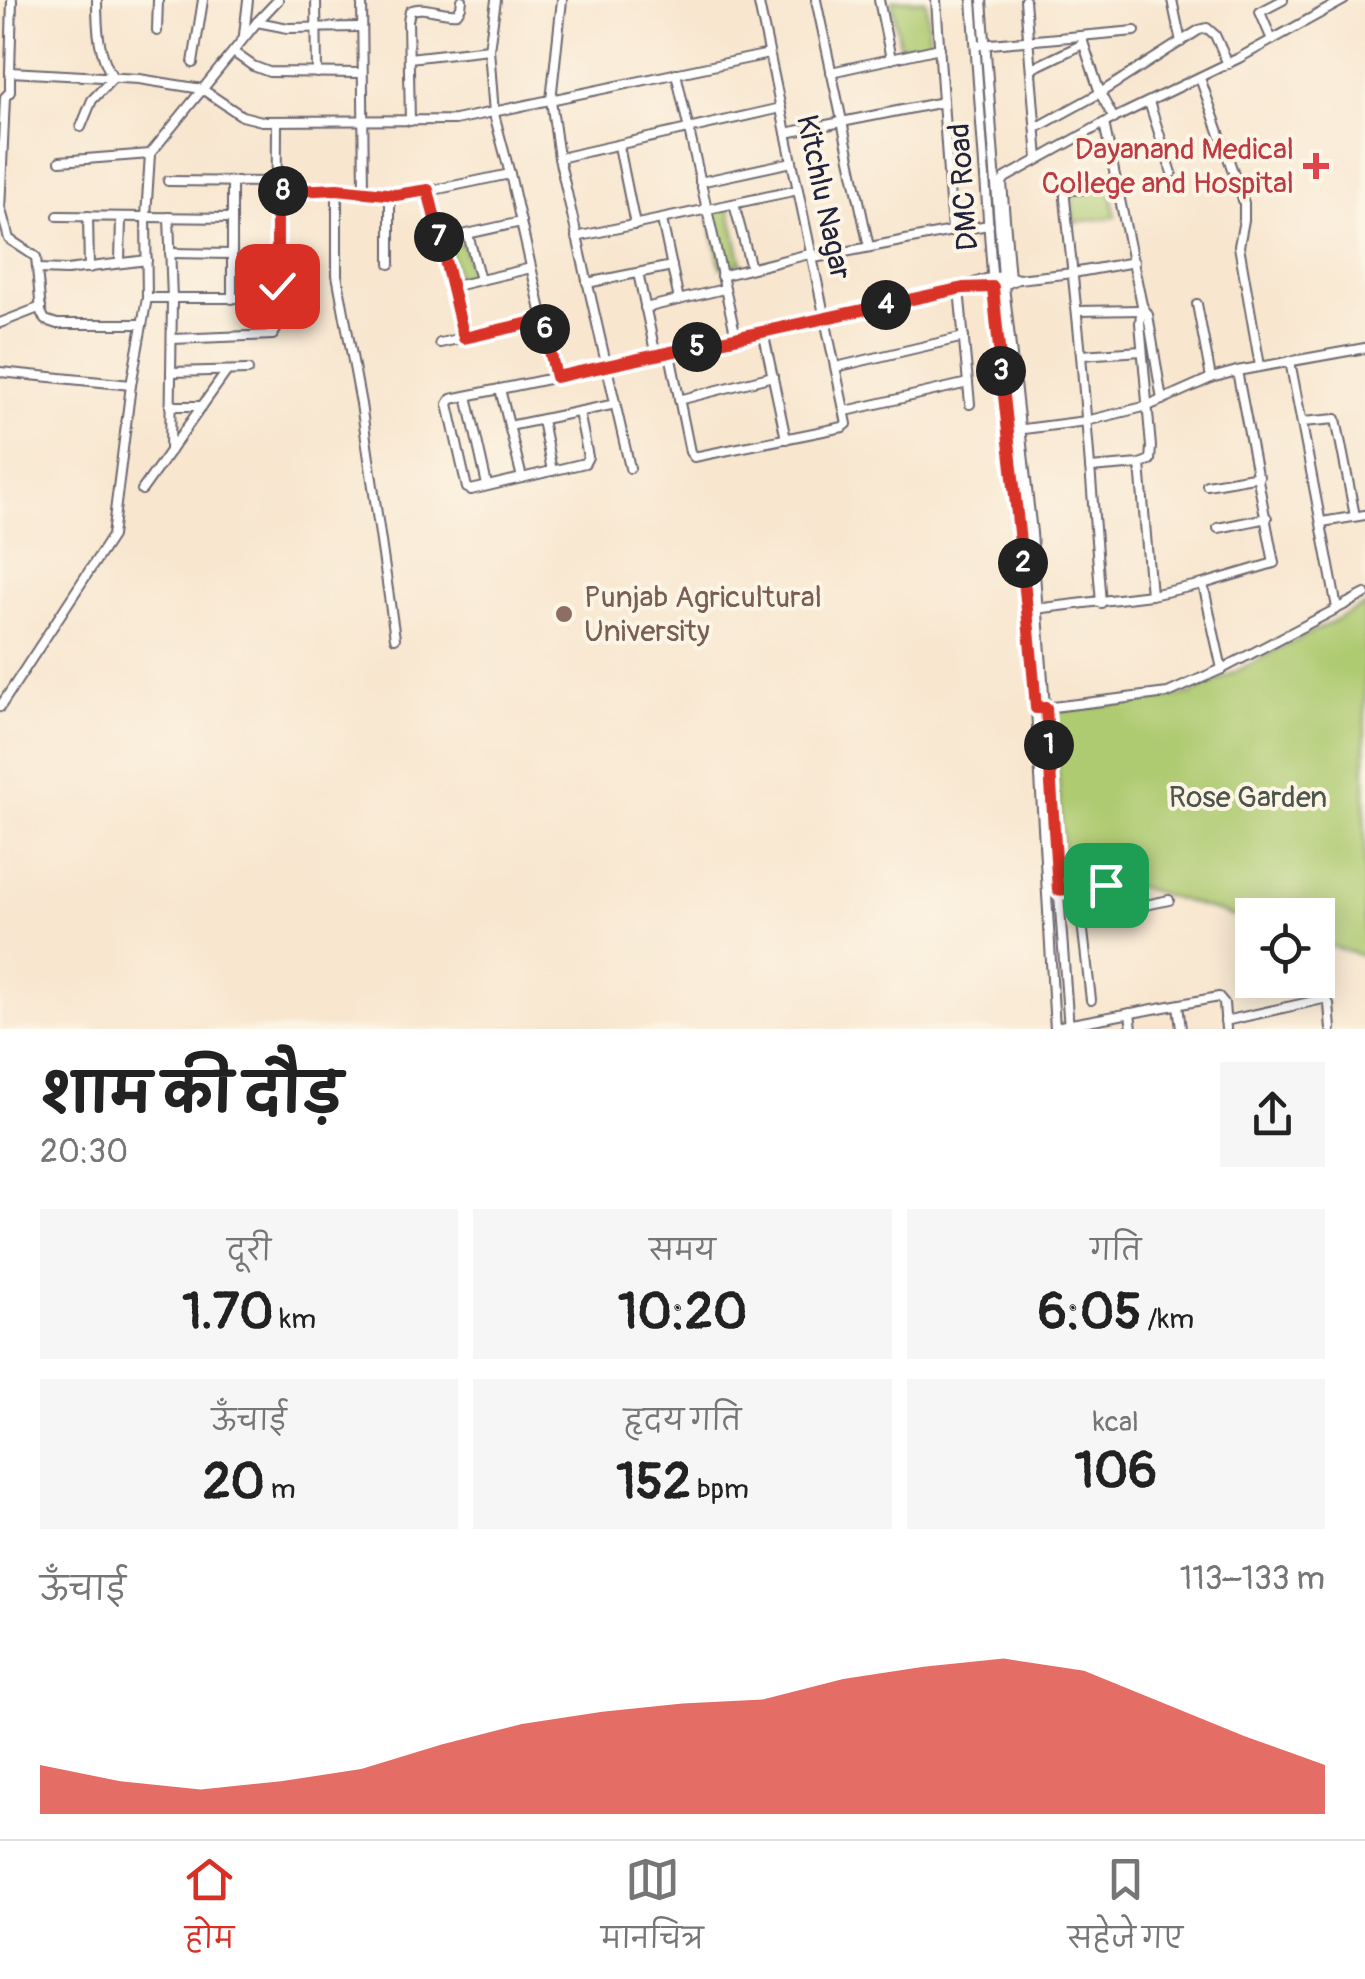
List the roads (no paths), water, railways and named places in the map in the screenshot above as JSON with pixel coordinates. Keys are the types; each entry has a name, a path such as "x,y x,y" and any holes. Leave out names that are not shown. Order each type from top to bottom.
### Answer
{"street":[{"path":"12,0 10,92 2,97 0,210 9,239 34,254 40,308 50,323 141,324"},
{"path":"97,0 98,46 113,78"},
{"path":"157,30 158,0"},
{"path":"192,64 203,0"},
{"path":"244,40 248,0"},
{"path":"0,707 110,541 115,524 131,385 148,298 146,217 150,154 278,0"},
{"path":"316,0 317,73"},
{"path":"362,0 364,190"},
{"path":"410,121 410,11 416,8 457,13 462,0"},
{"path":"496,0 489,50 494,114 556,377"},
{"path":"562,0 551,100 559,158 630,468"},
{"name":"Kitchlu Nagar","path":"761,0 769,54 846,411"},
{"path":"816,0 870,247"},
{"path":"879,0 891,59"},
{"path":"936,0 952,232"},
{"name":"DMC Road","path":"972,0 980,45 993,224 992,282 1007,431 1033,609"},
{"path":"982,0 980,45 1082,40 1135,31"},
{"path":"1025,0 1038,159"},
{"path":"1172,0 1180,42"},
{"path":"1272,40 1260,12 1283,0"},
{"path":"1068,1027 1053,891 1033,609 1032,534 1019,430 1002,183 1038,159 1228,64 1344,0"},
{"path":"0,13 12,13"},
{"path":"257,22 276,27 362,28"},
{"path":"1036,128 1100,94 1199,30 1210,29 1228,64"},
{"path":"1031,69 1082,40"},
{"path":"1082,40 1100,94 1114,119"},
{"path":"831,72 940,48"},
{"path":"408,58 489,50"},
{"path":"233,52 268,72 361,74"},
{"path":"0,54 11,54"},
{"path":"10,72 139,80 202,89 242,116 277,122 455,120 769,54"},
{"path":"676,73 736,337"},
{"path":"81,128 89,104 113,78"},
{"path":"1200,78 1244,204 1239,246 1260,366"},
{"path":"786,133 943,102"},
{"path":"1148,102 1172,173"},
{"path":"559,158 782,108"},
{"path":"172,338 274,335 277,122"},
{"path":"1090,468 1140,464 1151,457 1142,308 1104,124"},
{"path":"619,146 635,225"},
{"path":"60,161 150,154"},
{"path":"700,182 792,162"},
{"path":"168,181 410,194 510,174"},
{"path":"232,182 232,299"},
{"path":"1101,603 1066,194 1071,190 1117,187"},
{"path":"337,189 337,275 362,404 395,638"},
{"path":"428,190 464,338"},
{"path":"576,237 798,190"},
{"path":"390,194 390,264"},
{"path":"734,204 751,268"},
{"path":"58,216 232,218"},
{"path":"88,216 88,268"},
{"path":"120,264 121,216"},
{"path":"169,217 170,452"},
{"path":"662,220 679,300"},
{"path":"440,240 521,222"},
{"path":"721,276 993,224 1009,280"},
{"path":"468,234 480,280"},
{"path":"170,253 232,254"},
{"path":"38,269 67,270 147,260"},
{"path":"579,412 588,460 467,488 448,404 451,399 961,288 1134,262"},
{"path":"588,283 672,266"},
{"path":"452,286 531,268"},
{"path":"638,273 656,356"},
{"path":"961,288 970,404"},
{"path":"645,308 724,289"},
{"path":"148,298 276,298"},
{"path":"1197,304 1211,378"},
{"path":"0,323 40,308"},
{"path":"1076,311 1142,308"},
{"path":"1142,308 1148,316 1162,400"},
{"path":"440,343 543,320"},
{"path":"763,331 786,439"},
{"path":"836,368 964,337"},
{"path":"1007,431 1086,421 1148,406 1211,378 1365,348"},
{"path":"1081,355 1142,351"},
{"path":"670,354 692,455 698,457 843,427 848,421 846,411 968,383"},
{"path":"1290,361 1338,608"},
{"path":"171,372 248,370"},
{"path":"142,490 227,371"},
{"path":"1033,609 1151,596 1274,564 1238,371"},
{"path":"0,372 131,385"},
{"path":"679,400 773,376"},
{"path":"500,389 522,478"},
{"path":"467,396 487,485"},
{"path":"509,426 616,404"},
{"path":"170,406 202,406"},
{"path":"1302,422 1336,419 1360,516 1322,522"},
{"path":"542,420 552,471"},
{"path":"1140,464 1151,596"},
{"path":"1208,485 1259,476"},
{"path":"1218,528 1267,518"},
{"path":"1202,584 1222,668"},
{"path":"1041,708 1168,693 1365,594"},
{"path":"1053,891 1128,886 1140,891 1144,907"},
{"path":"1078,888 1092,1000"},
{"path":"1053,891 1055,1028 1219,997 1224,1003 1225,1025 1327,1000 1331,1029"},
{"path":"1081,918 1169,900"},
{"path":"1178,1005 1181,1029"},
{"path":"1130,1013 1132,1029"}],"place":[{"name":"Dayanand Medical College and Hospital","path":"1316,166"},
{"name":"Punjab Agricultural University","path":"564,614"}],"park label":[{"name":"Rose Garden","path":"1248,797"}]}
